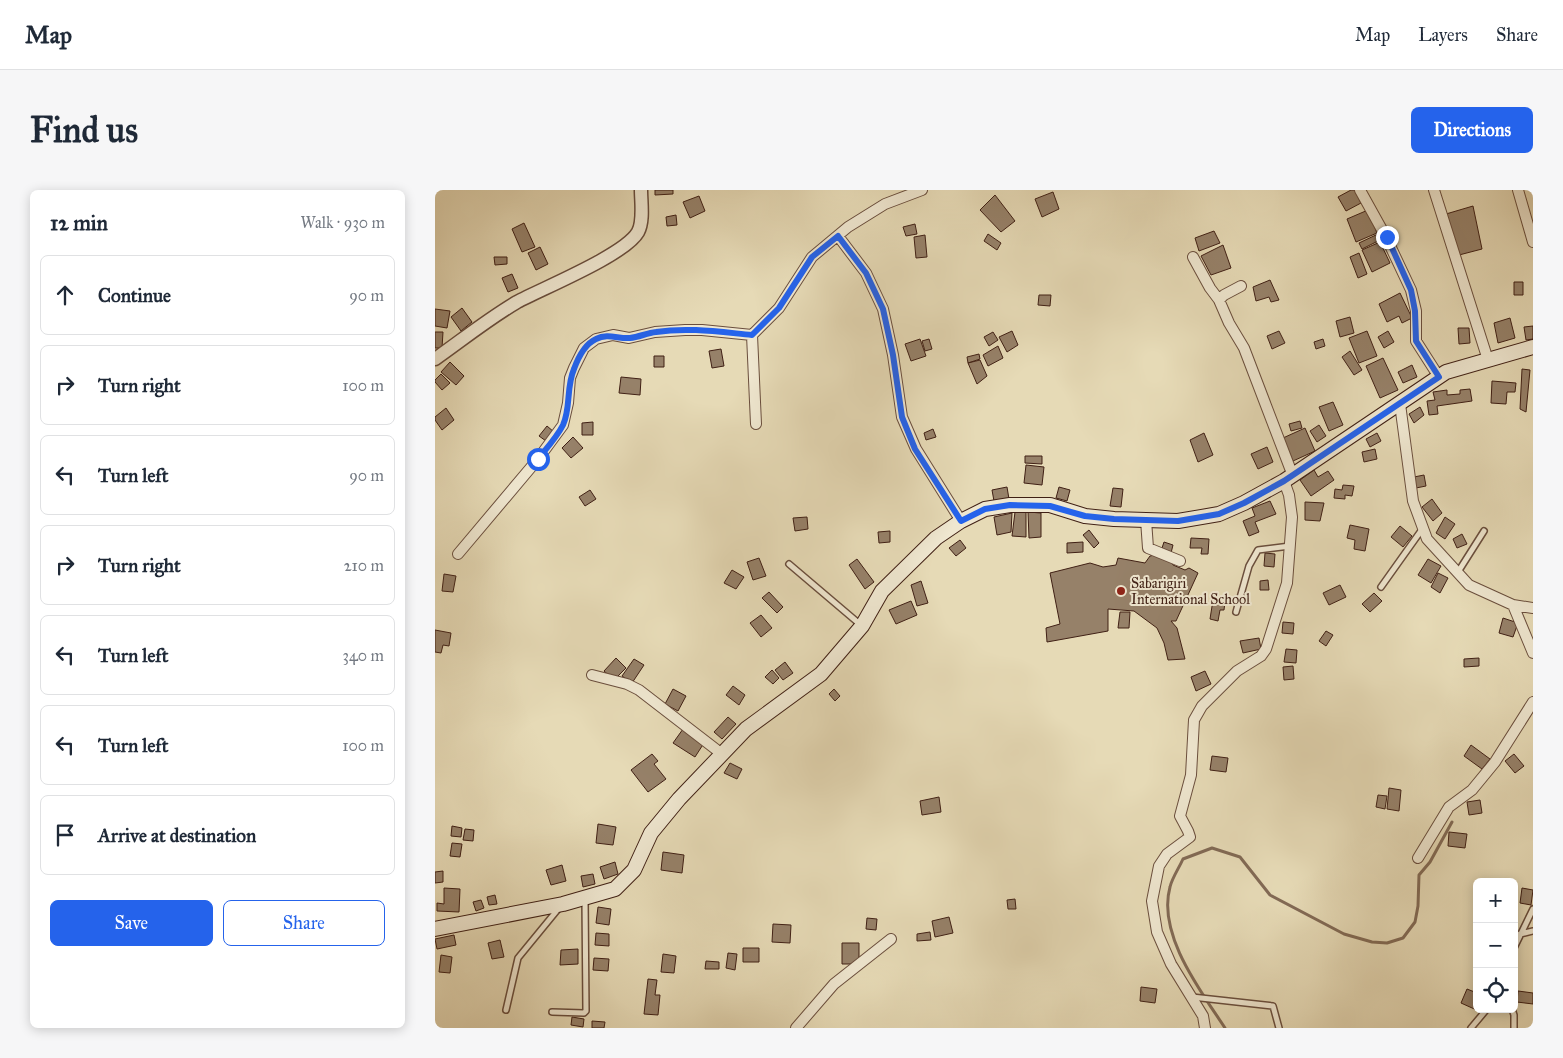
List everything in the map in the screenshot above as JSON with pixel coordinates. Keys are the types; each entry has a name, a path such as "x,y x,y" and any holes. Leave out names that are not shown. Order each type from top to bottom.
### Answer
{"main road":[{"path":"435,929 563,904 615,889 633,870 651,833 679,799 745,729 821,674 863,626 882,591 936,538 961,521 985,509 1010,505 1050,506 1085,516 1114,519 1178,521 1219,514 1244,503 1289,478 1446,372 1533,347"}],"street":[{"path":"435,359 516,303 594,264 625,245 638,231 642,210 641,190"},
{"path":"756,424 752,335 779,308 812,257 848,227 885,204 923,190"},
{"path":"1360,190 1387,237 1411,290 1415,311 1416,341 1439,377"},
{"path":"1434,190 1488,360"},
{"path":"1518,190 1533,242"},
{"path":"838,236 866,273 883,309 893,355 902,417 915,449 961,521"},
{"path":"1193,257 1219,300 1229,324 1244,348 1289,478 1292,517 1287,583 1266,649 1261,656 1237,671 1203,706 1194,720 1191,775 1180,816 1189,831 1190,837 1167,854 1159,866 1152,901 1157,932 1171,964 1203,1016 1205,1028"},
{"path":"1219,300 1224,294 1241,286"},
{"path":"458,554 538,459 563,425 569,403 570,378 584,348 596,339 613,335 629,338 655,332 685,330 752,335"},
{"path":"1400,404 1413,500 1427,539 1469,585 1513,605 1533,608"},
{"path":"1146,520 1148,548 1180,561"},
{"path":"1513,605 1533,653"},
{"path":"592,675 627,684 639,690 722,754"},
{"path":"1418,858 1449,808 1472,790 1495,762 1533,702"},
{"path":"796,1028 834,984 891,938"}],"lane":[{"path":"1381,587 1423,528"},
{"path":"1457,573 1484,531"},
{"path":"1236,612 1249,566 1258,550 1290,546"},
{"path":"789,564 863,626"},
{"path":"552,1012 584,1013 587,1011 585,897"},
{"path":"506,1010 518,958 563,904"},
{"path":"1519,934 1533,909"},
{"path":"1519,934 1533,931"},
{"path":"1191,997 1273,1006 1279,1028"},
{"path":"1471,1028 1484,1013"},
{"path":"1513,1013 1514,1028"}],"building":[{"path":"655,190 673,190 673,194 655,195"},
{"path":"1351,190 1355,190 1361,203 1346,211 1338,197"},
{"path":"1053,192 1059,209 1042,217 1035,199"},
{"path":"995,195 1015,221 1001,232 980,210"},
{"path":"699,196 705,211 690,218 683,202"},
{"path":"1473,206 1482,249 1459,255 1446,214"},
{"path":"1368,210 1377,233 1356,242 1347,219"},
{"path":"676,215 677,225 667,226 666,217"},
{"path":"524,223 535,247 522,252 512,229"},
{"path":"915,224 917,234 906,236 903,227"},
{"path":"1214,231 1220,243 1199,251 1195,238"},
{"path":"988,234 1001,243 997,250 984,241"},
{"path":"1378,234 1380,240 1362,249 1359,243"},
{"path":"925,235 927,257 916,258 914,237"},
{"path":"1380,242 1390,263 1372,272 1362,250"},
{"path":"1223,245 1231,268 1211,275 1201,256"},
{"path":"540,247 548,264 536,270 528,253"},
{"path":"1359,253 1367,274 1358,278 1350,257"},
{"path":"494,257 507,257 507,264 495,265"},
{"path":"512,274 518,288 508,292 502,278"},
{"path":"1270,280 1279,300 1271,302 1269,297 1256,301 1253,287"},
{"path":"1514,282 1523,282 1523,295 1514,295"},
{"path":"1400,293 1412,318 1402,323 1399,316 1387,322 1379,304"},
{"path":"1039,295 1051,295 1050,306 1038,305"},
{"path":"462,308 472,322 461,331 451,317"},
{"path":"435,309 450,311 447,328 435,326"},
{"path":"1350,317 1354,333 1340,337 1336,321"},
{"path":"1510,318 1515,338 1498,343 1494,323"},
{"path":"1533,326 1533,339 1526,340 1524,327"},
{"path":"1458,328 1469,328 1470,343 1459,344"},
{"path":"1012,331 1018,345 1007,352 999,337"},
{"path":"1279,331 1285,343 1272,349 1267,336"},
{"path":"1367,331 1377,356 1359,363 1349,338"},
{"path":"1388,331 1394,342 1384,348 1378,337"},
{"path":"435,332 443,332 442,348 435,348"},
{"path":"993,332 998,340 989,346 984,337"},
{"path":"920,339 926,356 911,361 905,344"},
{"path":"929,339 932,349 925,351 922,341"},
{"path":"1323,339 1325,346 1316,349 1314,342"},
{"path":"998,346 1003,358 988,366 983,355"},
{"path":"721,349 724,366 712,368 709,351"},
{"path":"1350,351 1362,370 1354,375 1342,357"},
{"path":"979,354 980,359 968,363 967,357"},
{"path":"654,356 664,356 664,367 654,367"},
{"path":"1383,358 1398,390 1380,398 1366,366"},
{"path":"980,360 987,376 977,384 968,363"},
{"path":"450,362 464,376 456,385 441,372"},
{"path":"1412,365 1417,377 1403,383 1398,372"},
{"path":"1522,369 1530,370 1526,412 1520,409"},
{"path":"441,374 450,383 442,390 435,382"},
{"path":"621,377 641,379 640,395 619,393"},
{"path":"1492,381 1516,383 1515,392 1507,392 1506,404 1491,403"},
{"path":"1470,389 1472,401 1437,406 1438,414 1429,415 1427,401 1435,400 1433,392 1447,390 1447,395 1460,394 1460,390"},
{"path":"1333,402 1343,425 1329,431 1319,407"},
{"path":"1420,407 1424,415 1414,423 1409,414"},
{"path":"446,408 454,420 442,430 435,417"},
{"path":"1300,421 1302,428 1291,431 1289,424"},
{"path":"593,422 593,435 582,435 582,423"},
{"path":"1319,425 1326,436 1317,442 1310,431"},
{"path":"547,426 554,432 546,441 539,436"},
{"path":"1305,428 1315,451 1293,461 1283,438"},
{"path":"933,429 936,437 926,440 924,433"},
{"path":"1204,433 1213,455 1198,462 1190,440"},
{"path":"1377,433 1381,441 1370,447 1366,439"},
{"path":"573,437 583,448 571,458 562,448"},
{"path":"1267,447 1273,462 1258,469 1251,454"},
{"path":"1375,449 1377,459 1364,462 1362,452"},
{"path":"1025,456 1042,456 1042,464 1025,463"},
{"path":"1026,465 1044,467 1042,485 1024,483"},
{"path":"1314,470 1318,477 1328,471 1334,480 1311,496 1300,480"},
{"path":"1424,475 1426,486 1416,488 1414,477"},
{"path":"1343,485 1354,486 1352,496 1345,495 1345,499 1334,498 1335,489 1342,490"},
{"path":"1007,487 1009,499 994,501 992,490"},
{"path":"1059,487 1070,490 1067,501 1056,498"},
{"path":"1113,488 1123,489 1121,507 1110,506"},
{"path":"590,490 596,499 585,506 579,497"},
{"path":"1432,499 1442,513 1433,521 1422,507"},
{"path":"1270,501 1276,514 1255,522 1259,532 1249,536 1243,521 1255,516 1252,508"},
{"path":"1305,502 1324,503 1320,521 1305,520"},
{"path":"1015,512 1026,512 1026,537 1012,536"},
{"path":"1028,512 1041,513 1041,537 1029,538"},
{"path":"1012,513 1011,532 997,535 994,517"},
{"path":"807,517 808,529 795,531 793,518"},
{"path":"1445,517 1455,524 1445,539 1436,533"},
{"path":"1350,525 1369,529 1365,551 1354,549 1355,540 1347,538"},
{"path":"1400,526 1412,536 1403,547 1391,537"},
{"path":"1089,530 1099,543 1094,548 1083,535"},
{"path":"890,531 890,542 879,543 878,532"},
{"path":"1462,534 1467,544 1457,548 1453,539"},
{"path":"1191,538 1209,539 1208,554 1201,554 1202,548 1190,548"},
{"path":"960,540 966,548 956,556 949,548"},
{"path":"1083,542 1083,552 1067,553 1067,543"},
{"path":"1164,542 1173,545 1171,553 1161,551"},
{"path":"1265,553 1275,554 1274,567 1264,566"},
{"name":"Sabarigiri International School","path":"1159,554 1170,559 1173,565 1185,570 1189,568 1198,573 1176,621 1171,621 1177,628 1185,659 1168,660 1164,643 1157,628 1134,611 1108,609 1108,631 1047,642 1046,628 1060,624 1050,573 1090,563 1103,567 1116,565 1118,558 1145,563 1150,556"},
{"path":"759,558 766,576 753,580 747,562"},
{"path":"857,559 874,582 865,589 849,565"},
{"path":"1428,559 1441,566 1431,583 1418,575"},
{"path":"732,570 744,577 736,589 724,583"},
{"path":"1438,573 1448,578 1440,593 1431,587"},
{"path":"444,574 456,576 453,592 442,591"},
{"path":"1268,580 1269,590 1260,590 1260,581"},
{"path":"921,581 928,603 917,606 911,585"},
{"path":"1340,585 1346,597 1329,605 1323,593"},
{"path":"769,592 783,607 777,613 762,598"},
{"path":"1374,593 1382,601 1370,612 1362,604"},
{"path":"1213,600 1225,602 1224,610 1220,610 1218,621 1210,619"},
{"path":"911,601 917,615 896,624 889,610"},
{"path":"1120,612 1130,612 1129,628 1118,628"},
{"path":"761,615 772,628 761,637 750,623"},
{"path":"1503,618 1518,623 1513,637 1499,633"},
{"path":"1283,622 1294,623 1293,634 1282,633"},
{"path":"435,630 451,633 449,646 443,645 441,653 435,652"},
{"path":"1326,631 1333,635 1326,646 1319,641"},
{"path":"1259,638 1261,649 1243,653 1240,641"},
{"path":"1286,649 1297,650 1296,663 1284,662"},
{"path":"616,658 626,668 614,680 604,671"},
{"path":"1479,658 1479,666 1464,667 1464,659"},
{"path":"634,659 644,665 632,683 622,676"},
{"path":"785,662 793,673 783,680 775,670"},
{"path":"1293,666 1294,679 1284,680 1283,667"},
{"path":"772,670 779,678 773,684 765,677"},
{"path":"1205,671 1211,684 1196,691 1191,677"},
{"path":"733,686 745,695 739,705 726,695"},
{"path":"673,689 686,696 678,711 665,704"},
{"path":"834,689 840,696 835,701 829,694"},
{"path":"728,717 736,724 722,739 714,732"},
{"path":"683,729 704,743 695,757 673,743"},
{"path":"1471,745 1490,759 1482,769 1464,756"},
{"path":"652,754 658,761 654,764 666,779 648,792 631,770"},
{"path":"1514,754 1524,766 1515,773 1505,761"},
{"path":"1212,756 1228,758 1226,772 1210,770"},
{"path":"730,763 742,769 737,779 724,773"},
{"path":"1389,788 1401,790 1399,811 1387,809"},
{"path":"1378,795 1387,796 1385,809 1376,807"},
{"path":"939,797 941,812 922,815 920,801"},
{"path":"1480,800 1482,813 1469,815 1467,802"},
{"path":"598,824 616,827 613,845 596,843"},
{"path":"452,826 462,828 461,837 451,836"},
{"path":"465,829 474,830 473,841 463,840"},
{"path":"1449,832 1467,834 1465,848 1448,846"},
{"path":"452,843 462,844 460,857 450,856"},
{"path":"663,852 684,855 682,873 661,870"},
{"path":"615,862 618,874 604,879 600,867"},
{"path":"562,865 566,881 551,885 546,870"},
{"path":"443,871 443,882 435,883 435,872"},
{"path":"593,874 595,884 583,887 581,876"},
{"path":"444,888 460,889 459,912 437,911 437,903 444,904"},
{"path":"1522,888 1533,890 1531,905 1520,903"},
{"path":"495,895 497,904 489,905 487,897"},
{"path":"1015,899 1016,909 1008,909 1007,900"},
{"path":"481,900 484,908 476,911 473,902"},
{"path":"598,907 611,909 609,925 596,923"},
{"path":"949,917 953,933 935,937 932,921"},
{"path":"867,918 877,919 876,930 866,929"},
{"path":"773,924 791,925 790,943 772,942"},
{"path":"930,932 931,940 917,941 917,934"},
{"path":"596,933 609,934 609,946 595,945"},
{"path":"454,935 456,945 437,949 435,939"},
{"path":"500,940 504,957 492,959 488,943"},
{"path":"842,943 859,943 859,964 842,964"},
{"path":"743,948 759,948 759,962 743,962"},
{"path":"578,949 578,964 560,965 561,950"},
{"path":"728,953 737,954 735,970 726,968"},
{"path":"663,954 676,956 674,973 661,972"},
{"path":"441,955 452,957 450,973 439,972"},
{"path":"594,958 609,959 608,971 593,970"},
{"path":"706,961 719,962 719,969 705,969"},
{"path":"648,979 657,980 655,995 660,995 658,1015 644,1014"},
{"path":"1141,987 1157,989 1155,1003 1140,1001"},
{"path":"1467,989 1473,991 1473,1008 1461,1003"},
{"path":"1518,991 1533,993 1533,1004 1518,1002"},
{"path":"572,1017 584,1019 583,1027 571,1025"},
{"path":"592,1021 605,1022 604,1028 592,1028"}],"waterway":[{"path":"1225,1028 1183,961 1170,924 1168,905 1170,887 1183,859 1212,848 1240,857 1270,895 1344,934 1372,942 1387,943 1403,938 1415,922 1418,906 1419,875 1430,862 1452,822"}],"place":[{"name":"Sabarigiri International School","path":"1121,591"}],"route":[{"path":"538,459 563,425 569,403 570,378 584,348 596,339 613,335 629,338 655,332 685,330 752,335 779,308 812,257 838,236 866,273 883,309 893,355 902,417 915,449 961,521 985,509 1010,505 1050,506 1085,516 1114,519 1178,521 1219,514 1244,503 1284,481 1439,377 1416,341 1415,311 1411,290 1396,261 1387,237"}]}
